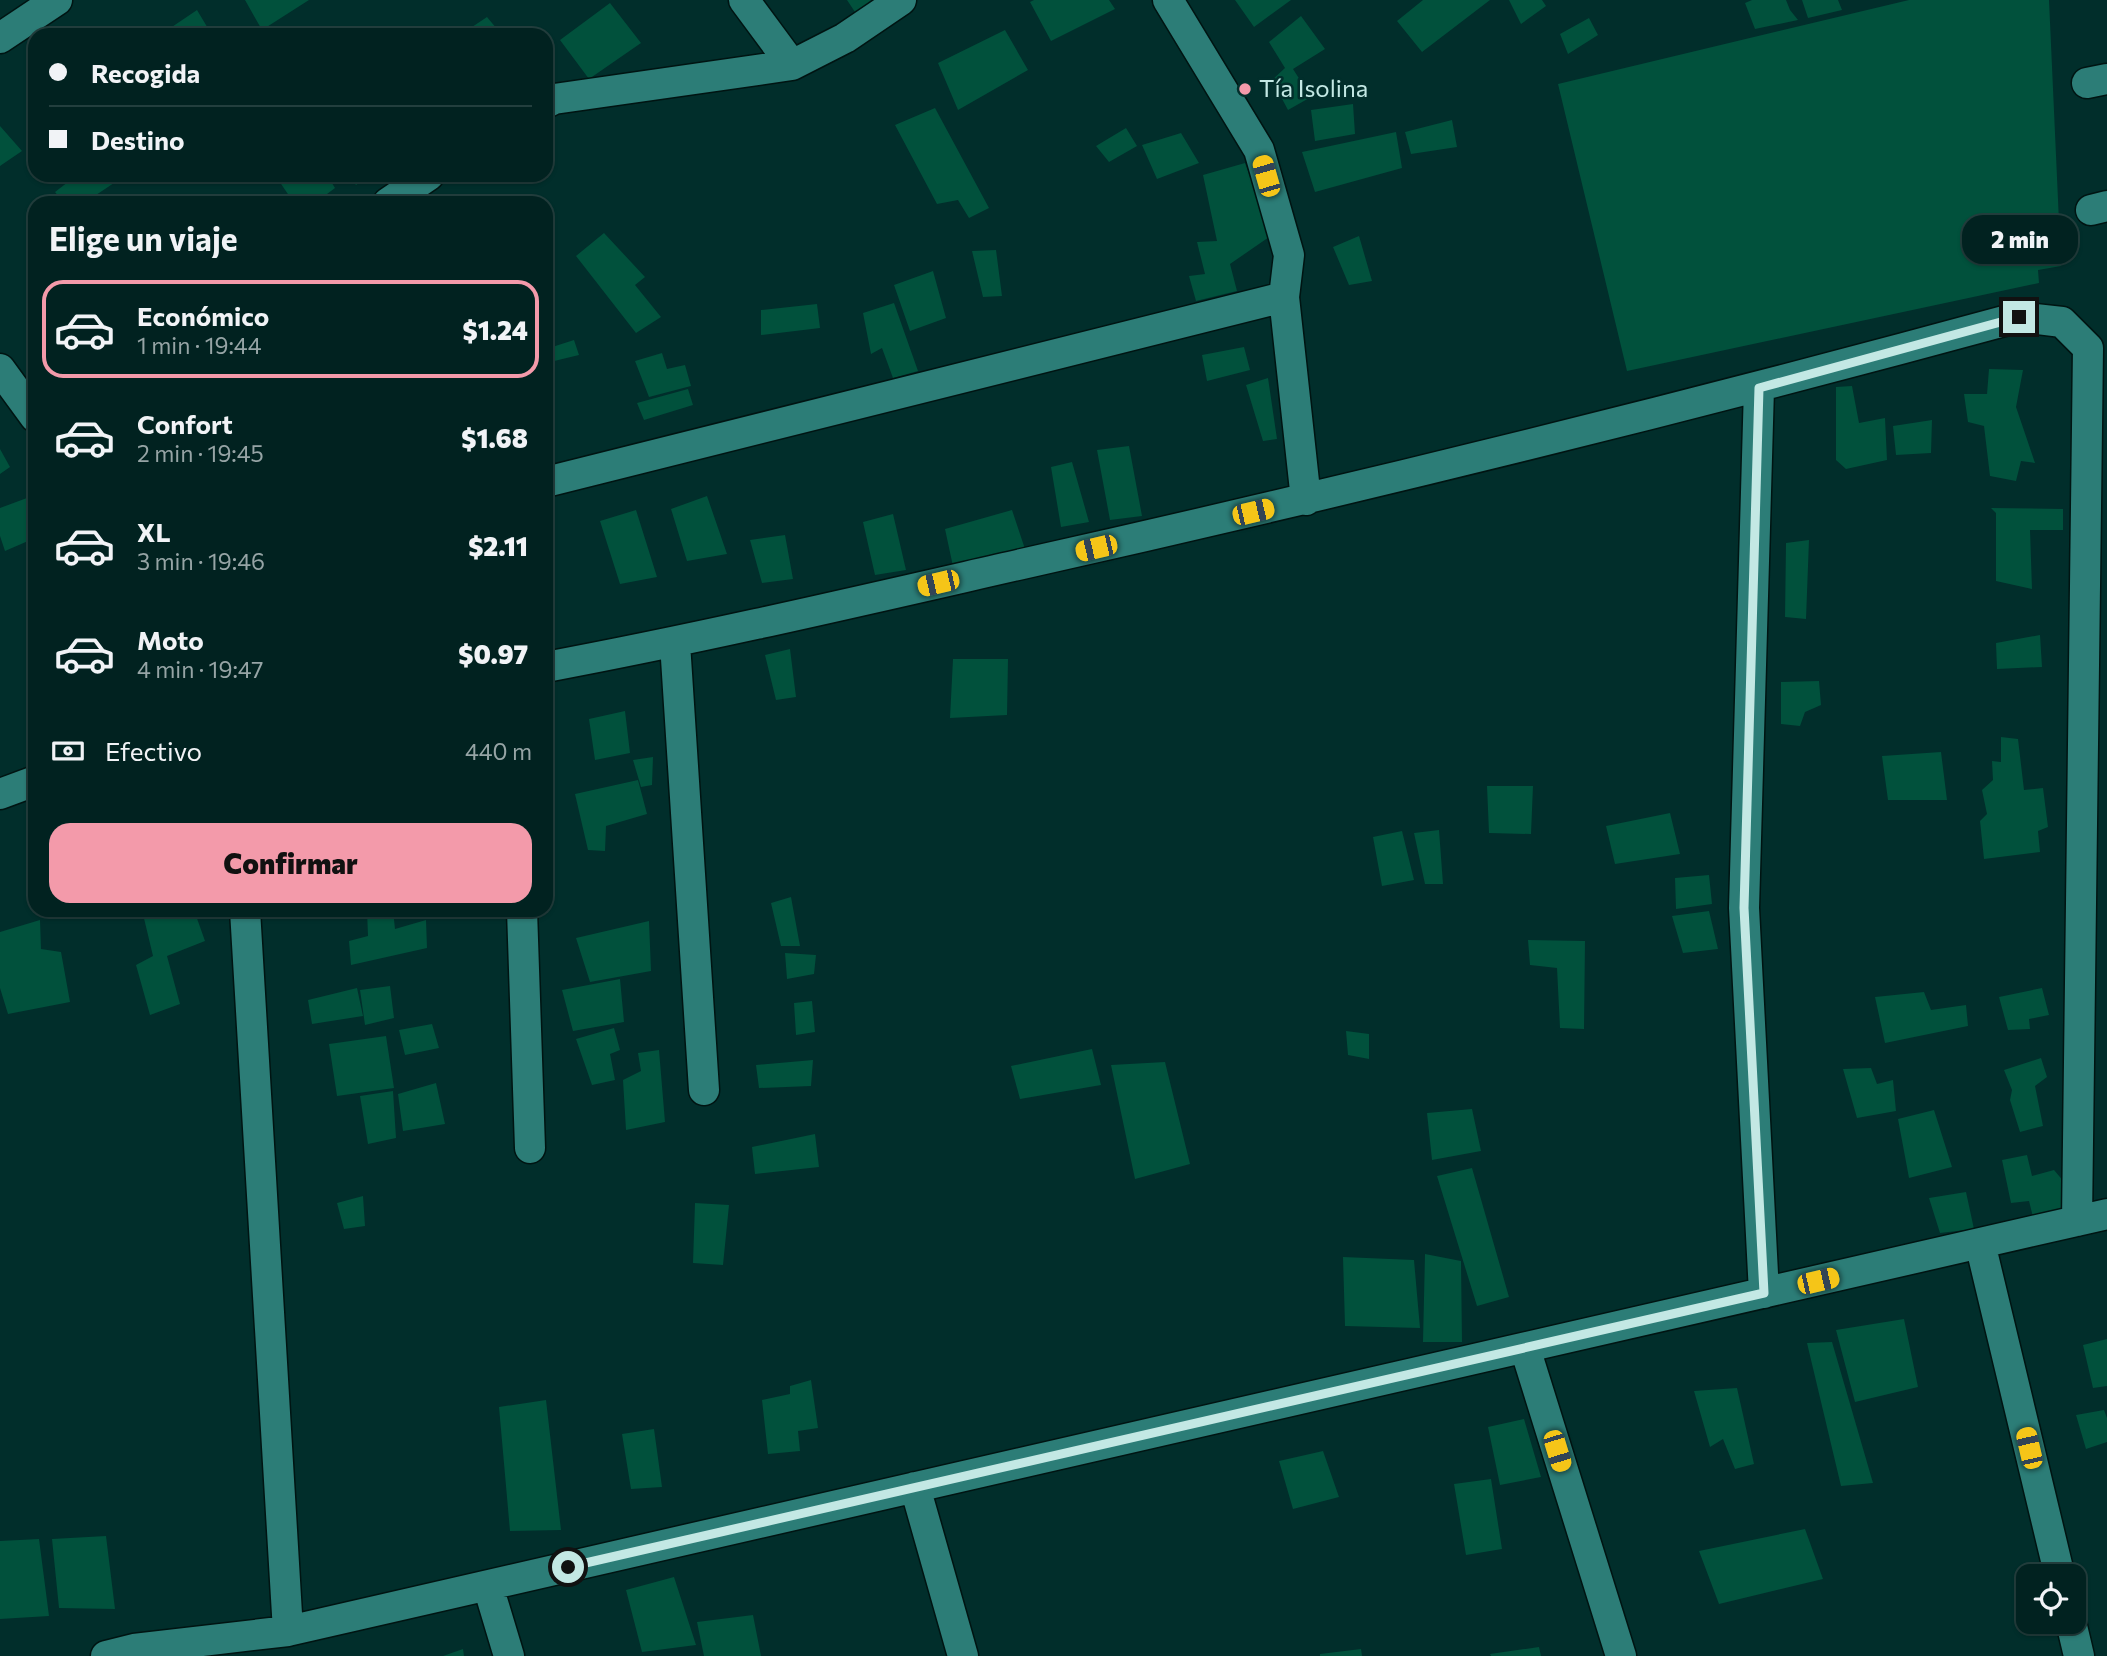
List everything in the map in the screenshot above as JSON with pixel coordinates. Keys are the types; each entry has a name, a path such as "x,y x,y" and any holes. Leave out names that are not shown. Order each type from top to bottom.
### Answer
{"street":[{"path":"0,38 57,0"},
{"path":"744,0 792,65"},
{"path":"553,100 792,65 845,38 901,0"},
{"path":"1168,0 1259,150 1289,256 1284,297 1306,500"},
{"path":"398,196 419,182"},
{"path":"553,480 1284,297"},
{"path":"553,666 675,643 1306,500 1759,388 2019,317 2062,322 2088,348 2077,1221"},
{"path":"0,369 28,407"},
{"path":"1759,388 1744,908 1764,1293"},
{"path":"675,643 704,1090"},
{"path":"0,794 28,784"},
{"path":"245,917 288,1631"},
{"path":"522,917 530,1148"},
{"path":"106,1656 134,1649 288,1631 2107,1214"},
{"path":"1980,1243 2057,1564"},
{"path":"1525,1348 1621,1656"},
{"path":"915,1488 963,1656"},
{"path":"488,1586 509,1656"},
{"path":"2074,1634 2079,1656"}],"building":[{"path":"245,0 309,0 265,28 261,28"},
{"path":"847,0 871,0 857,15"},
{"path":"1109,0 1115,9 1051,41 1030,2"},
{"path":"1235,0 1291,0 1254,27"},
{"path":"1423,0 1490,0 1422,52 1397,21"},
{"path":"1509,0 1542,0 1546,6 1521,24"},
{"path":"1752,0 1786,0 1798,20 1755,29 1745,3"},
{"path":"1802,0 1838,0 1842,10 1808,18"},
{"path":"1909,0 2049,0 2061,266 2038,270 2039,283 1627,371 1558,84"},
{"path":"610,3 641,43 589,79 560,40"},
{"path":"197,10 208,28 170,28"},
{"path":"1301,16 1325,49 1293,69 1311,97 1288,110 1272,80 1285,68 1269,42"},
{"path":"487,17 496,28 470,28"},
{"path":"1589,18 1598,35 1568,54 1560,34"},
{"path":"1005,30 1028,70 958,110 938,63"},
{"path":"1353,104 1355,134 1315,141 1311,110"},
{"path":"935,108 989,208 969,218 958,200 937,204 895,125"},
{"path":"1452,120 1457,147 1411,154 1405,132"},
{"path":"0,126 22,151 0,166"},
{"path":"1126,128 1137,146 1109,162 1096,146"},
{"path":"1396,132 1402,168 1315,192 1302,152"},
{"path":"1181,133 1199,163 1157,179 1142,145"},
{"path":"1245,163 1272,235 1230,264 1237,291 1196,301 1189,276 1205,274 1197,242 1217,241 1203,175"},
{"path":"68,182 116,182 94,196 58,196 55,192"},
{"path":"280,182 331,182 335,188 324,196 289,196"},
{"path":"604,233 645,277 635,285 661,317 636,333 576,256"},
{"path":"1359,236 1372,281 1349,285 1333,247"},
{"path":"996,250 1002,296 983,297 972,251"},
{"path":"933,271 946,318 910,331 894,285"},
{"path":"894,303 918,371 893,378 882,348 871,354 863,313"},
{"path":"817,304 820,328 761,335 761,310"},
{"path":"574,340 579,355 553,361 553,347"},
{"path":"1244,347 1250,370 1207,381 1202,355"},
{"path":"662,353 667,369 685,365 691,386 649,397 635,361"},
{"path":"1989,369 2023,370 2016,407 2035,463 2021,461 2016,481 1990,476 1984,426 1968,422 1964,394 1987,394"},
{"path":"1268,378 1277,439 1263,441 1246,385"},
{"path":"1852,386 1859,423 1885,418 1887,460 1846,469 1836,460 1836,387"},
{"path":"688,389 693,405 644,420 637,403"},
{"path":"1932,420 1931,453 1896,455 1893,426"},
{"path":"1129,446 1142,516 1110,520 1097,450"},
{"path":"0,449 10,467 0,474"},
{"path":"1072,462 1089,522 1061,527 1051,467"},
{"path":"707,496 727,554 687,561 671,509"},
{"path":"28,498 28,541 5,551 0,536 0,508"},
{"path":"1991,508 2063,509 2063,530 2030,530 2032,589 1996,581 1996,513"},
{"path":"636,510 657,577 620,584 600,521"},
{"path":"1012,510 1027,555 954,571 945,529"},
{"path":"893,514 906,570 875,575 863,522"},
{"path":"785,535 793,579 762,583 750,540"},
{"path":"1809,540 1806,619 1785,617 1786,543"},
{"path":"2040,635 2042,667 1997,669 1996,643"},
{"path":"790,649 796,697 776,700 765,655"},
{"path":"953,659 1008,659 1007,715 950,718"},
{"path":"1819,681 1821,705 1805,712 1800,726 1781,724 1781,682"},
{"path":"625,711 630,753 595,760 589,719"},
{"path":"2001,737 2018,739 2024,790 2043,788 2048,827 2038,831 2040,852 1984,859 1980,821 1987,814 1982,790 1993,780 1992,761 2001,762"},
{"path":"1941,752 1947,800 1888,800 1882,756"},
{"path":"653,757 652,785 641,787 633,760"},
{"path":"638,780 647,814 606,826 605,851 588,850 575,794"},
{"path":"1487,786 1533,786 1531,834 1489,833"},
{"path":"1670,813 1680,854 1615,864 1606,826"},
{"path":"1439,830 1443,884 1425,884 1414,833"},
{"path":"1402,831 1414,880 1382,886 1373,837"},
{"path":"1709,875 1712,904 1676,909 1675,878"},
{"path":"791,897 800,946 781,946 771,903"},
{"path":"1709,911 1718,949 1683,953 1672,916"},
{"path":"144,917 196,917 205,941 167,956 180,1004 150,1015 136,965 153,956"},
{"path":"367,917 394,917 395,929 426,920 427,948 351,965 349,941 368,936"},
{"path":"40,920 41,949 61,952 70,1002 8,1014 0,988 0,932"},
{"path":"649,921 651,971 590,982 576,938"},
{"path":"1528,940 1585,941 1584,1029 1560,1028 1557,968 1530,965"},
{"path":"785,953 816,955 814,974 787,979"},
{"path":"620,979 624,1022 573,1031 562,990"},
{"path":"390,986 394,1018 365,1025 360,990"},
{"path":"357,988 363,1016 312,1024 308,1000"},
{"path":"2042,988 2049,1015 2029,1019 2030,1029 2008,1030 1999,997"},
{"path":"1924,992 1931,1010 1966,1005 1968,1026 1885,1043 1875,997"},
{"path":"812,1001 815,1032 796,1035 794,1003"},
{"path":"432,1024 439,1048 405,1055 399,1030"},
{"path":"614,1028 620,1050 610,1054 615,1080 592,1085 576,1039"},
{"path":"1346,1031 1369,1034 1369,1059 1348,1055"},
{"path":"386,1036 394,1088 337,1096 329,1044"},
{"path":"1092,1049 1101,1085 1020,1099 1011,1066"},
{"path":"659,1050 665,1122 626,1130 623,1080 641,1071 638,1053"},
{"path":"2041,1058 2047,1077 2035,1086 2043,1126 2020,1132 2010,1100 2012,1090 2004,1070"},
{"path":"813,1060 811,1086 759,1088 756,1065"},
{"path":"1165,1062 1190,1164 1135,1179 1111,1065"},
{"path":"1871,1068 1877,1084 1893,1080 1896,1111 1857,1118 1843,1069"},
{"path":"436,1083 445,1124 403,1131 398,1094"},
{"path":"393,1091 396,1138 368,1144 360,1096"},
{"path":"1472,1109 1481,1151 1432,1160 1427,1113"},
{"path":"1934,1110 1952,1167 1909,1178 1898,1119"},
{"path":"815,1134 819,1167 755,1174 752,1147"},
{"path":"2027,1155 2032,1176 2054,1170 2065,1183 2070,1213 2033,1217 2029,1201 2011,1203 2002,1160"},
{"path":"1472,1168 1509,1297 1477,1306 1437,1176"},
{"path":"1966,1192 1974,1229 1940,1233 1929,1198"},
{"path":"363,1196 365,1226 344,1229 337,1203"},
{"path":"695,1203 729,1205 723,1265 693,1263"},
{"path":"1425,1254 1461,1261 1462,1342 1423,1342"},
{"path":"1343,1257 1414,1260 1420,1328 1345,1326"},
{"path":"1904,1319 1918,1387 1855,1402 1836,1330"},
{"path":"2107,1339 2107,1386 2093,1388 2083,1345"},
{"path":"1832,1342 1873,1483 1841,1486 1807,1343"},
{"path":"811,1380 818,1428 798,1431 800,1451 768,1454 762,1400 790,1394 790,1386"},
{"path":"1737,1388 1754,1464 1735,1469 1723,1439 1710,1447 1694,1391"},
{"path":"546,1400 561,1530 510,1531 499,1407"},
{"path":"2104,1410 2107,1418 2107,1442 2086,1449 2076,1415"},
{"path":"1524,1419 1541,1477 1500,1485 1488,1427"},
{"path":"654,1429 662,1487 631,1489 622,1434"},
{"path":"1323,1451 1339,1497 1293,1509 1279,1461"},
{"path":"1491,1479 1502,1549 1466,1555 1454,1484"},
{"path":"1805,1529 1823,1579 1719,1604 1699,1551"},
{"path":"106,1536 115,1609 59,1608 52,1539"},
{"path":"39,1539 49,1616 0,1619 0,1541"},
{"path":"674,1577 696,1645 642,1652 626,1590"},
{"path":"753,1615 761,1656 704,1656 697,1622"},
{"path":"1539,1647 1541,1656 1490,1654"},
{"path":"463,1649 464,1656 443,1656"},
{"path":"1361,1649 1362,1656 1320,1656 1320,1654"}],"place":[{"name":"Tía Isolina","path":"1245,89"}],"route":[{"path":"568,1567 1764,1293 1744,908 1759,388 2019,317"}]}
